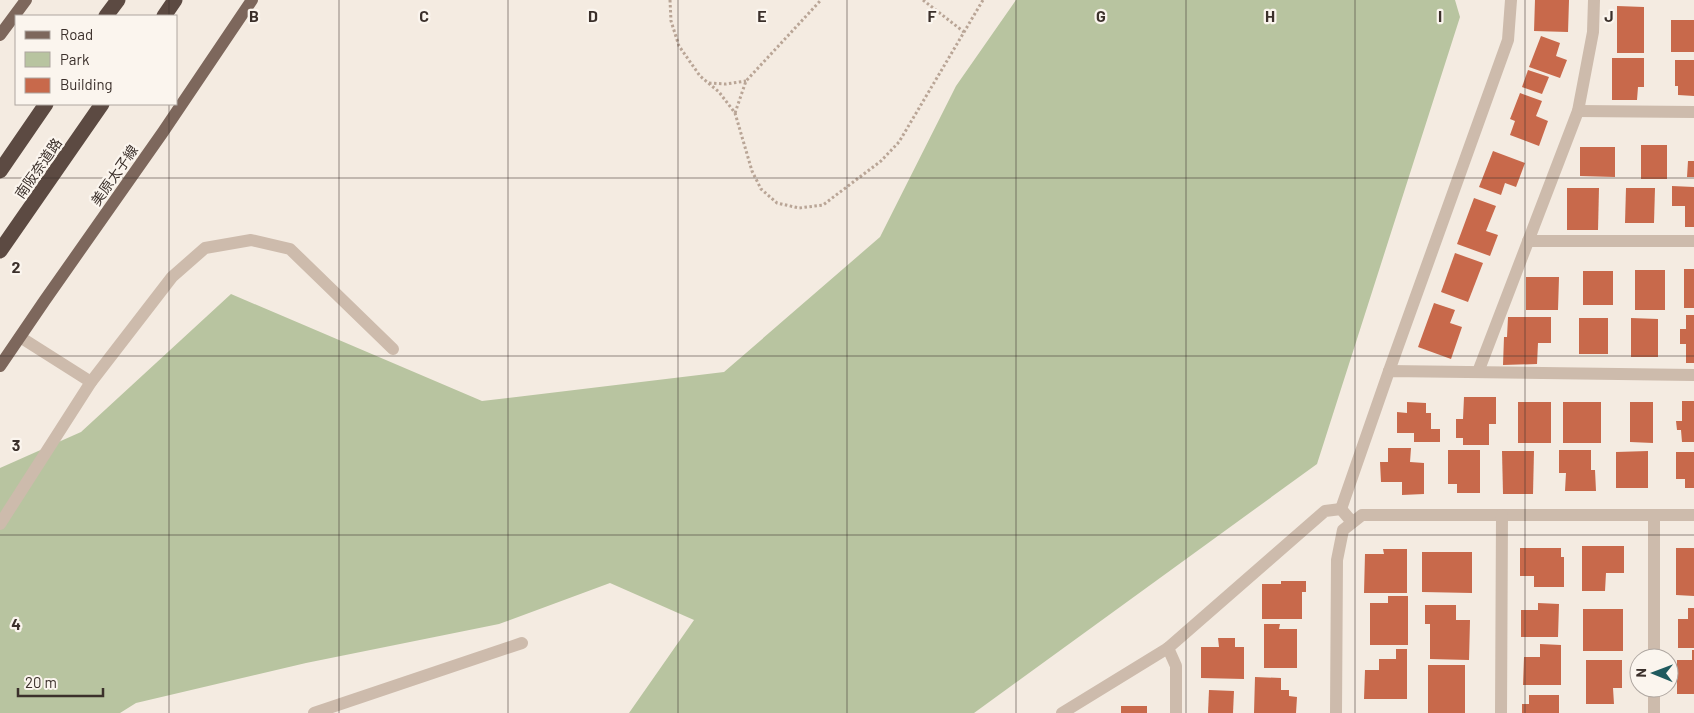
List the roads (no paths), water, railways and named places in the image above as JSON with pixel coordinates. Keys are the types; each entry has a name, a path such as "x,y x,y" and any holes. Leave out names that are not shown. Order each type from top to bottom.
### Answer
{"highway":[{"path":"107,15 118,0"},
{"path":"165,15 175,0"},
{"path":"0,171 45,105"},
{"name":"南阪奈道路","path":"0,251 101,105"}],"main road":[{"path":"0,35 26,0"},
{"name":"美原太子線","path":"0,366 163,132 252,0"}],"street":[{"path":"1341,509 1508,40 1511,0"},
{"path":"1478,372 1578,111 1593,32 1594,0"},
{"path":"1578,111 1694,112"},
{"path":"0,524 90,382 172,276 205,248 251,240 290,249 392,349"},
{"path":"1528,241 1694,241"},
{"path":"20,337 90,382"},
{"path":"1389,371 1694,375"},
{"path":"1341,509 1352,522"},
{"path":"1062,713 1168,648 1325,511 1341,509"},
{"path":"1336,713 1337,560 1343,530 1362,515 1694,515"},
{"path":"1500,713 1502,515"},
{"path":"1654,515 1654,648"},
{"path":"314,713 522,643"},
{"path":"1168,648 1176,666 1176,713"},
{"path":"1654,698 1654,713"}]}
